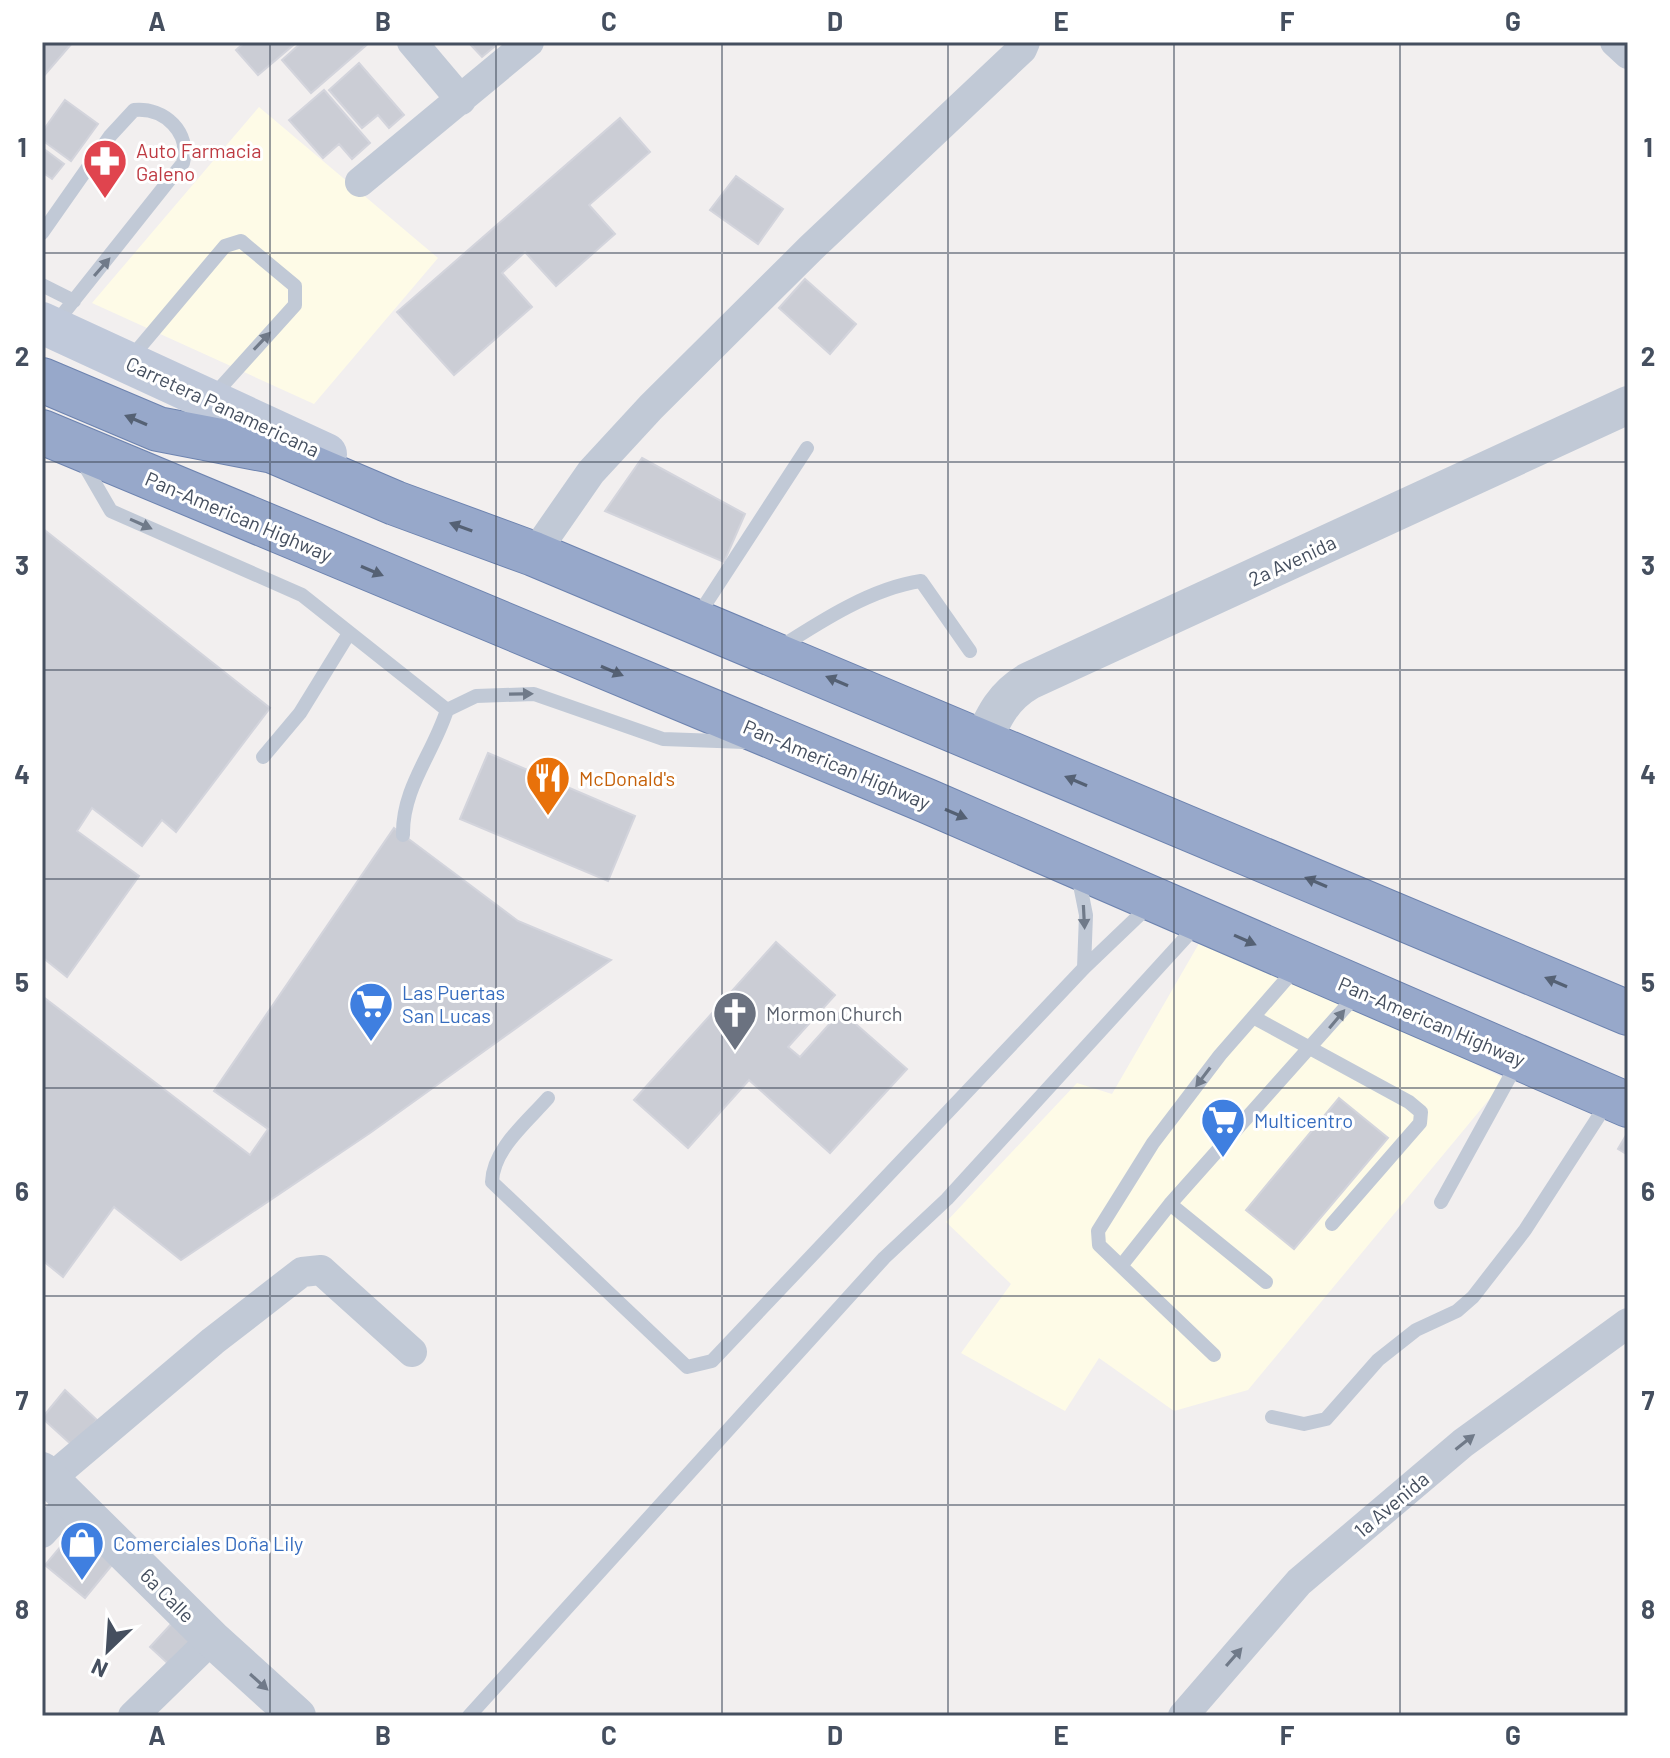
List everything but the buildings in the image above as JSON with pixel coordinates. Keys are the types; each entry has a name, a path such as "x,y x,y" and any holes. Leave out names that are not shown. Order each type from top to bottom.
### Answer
{"highway":[{"path":"53,325 146,391 273,451 395,503 534,554 1628,1013"},
{"path":"42,380 158,429 273,451"},
{"name":"Pan-American Highway","path":"53,439 1077,866 1619,1102"}],"main road":[{"name":"Carretera Panamericana","path":"53,325 319,449 395,503"}],"street":[{"path":"412,42 461,100"},
{"path":"360,182 529,42"},
{"path":"534,554 591,472 651,407 1025,42"},
{"path":"1615,42 1628,54"},
{"name":"2a Avenida","path":"982,742 1000,705 1012,691 1029,681 1628,405"},
{"path":"42,1533 55,1483 213,1341 302,1272 321,1270 412,1352"},
{"name":"1a Avenida","path":"1183,1716 1299,1582 1463,1443 1628,1323"},
{"name":"6a Calle","path":"55,1483 212,1639 297,1716"},
{"path":"133,1716 212,1639"}],"lane":[{"path":"42,233 117,127 134,110 147,109 167,119 183,134 187,149 183,163 53,325"},
{"path":"128,362 225,246 241,241 295,286 295,305 210,400"},
{"path":"42,285 53,325"},
{"path":"53,439 111,511 302,595 363,647 447,710"},
{"path":"694,621 807,448"},
{"path":"771,653 815,625 886,591 921,581 970,651"},
{"path":"263,757 300,713 348,635"},
{"path":"403,835 403,811 410,787 435,745 447,710 476,696 534,694 663,739 786,743"},
{"path":"1077,866 1086,915 1084,968"},
{"path":"548,1098 502,1151 492,1167 492,1182 687,1367 712,1361 1084,968 1155,900"},
{"path":"469,1716 884,1258 947,1199 1201,921"},
{"path":"1214,1355 1099,1245 1098,1231 1153,1143 1220,1055 1299,965"},
{"path":"1121,1266 1170,1204 1313,1048 1361,990"},
{"path":"1255,1018 1409,1102 1421,1112 1420,1123 1332,1224"},
{"path":"1441,1202 1520,1059"},
{"path":"1272,1417 1304,1424 1326,1419 1378,1360 1416,1330 1444,1319 1473,1297 1619,1102"},
{"path":"1170,1204 1266,1282"}],"shaded area":[{"path":"259,107 438,258 314,404 92,303"},
{"name":"Multicentro","path":"1201,940 1310,984 1506,1079 1248,1390 1174,1411 1099,1358 1065,1411 961,1353 1011,1284 946,1222 1077,1083 1112,1094"}],"place":[{"name":"Auto Farmacia Galeno","path":"105,200"},
{"name":"McDonald's","path":"548,817"},
{"name":"Las Puertas San Lucas","path":"371,1043"},
{"name":"Mormon Church","path":"735,1052"},
{"name":"Multicentro","path":"1223,1159"},
{"name":"Comerciales Doña Lily","path":"82,1582"}]}
